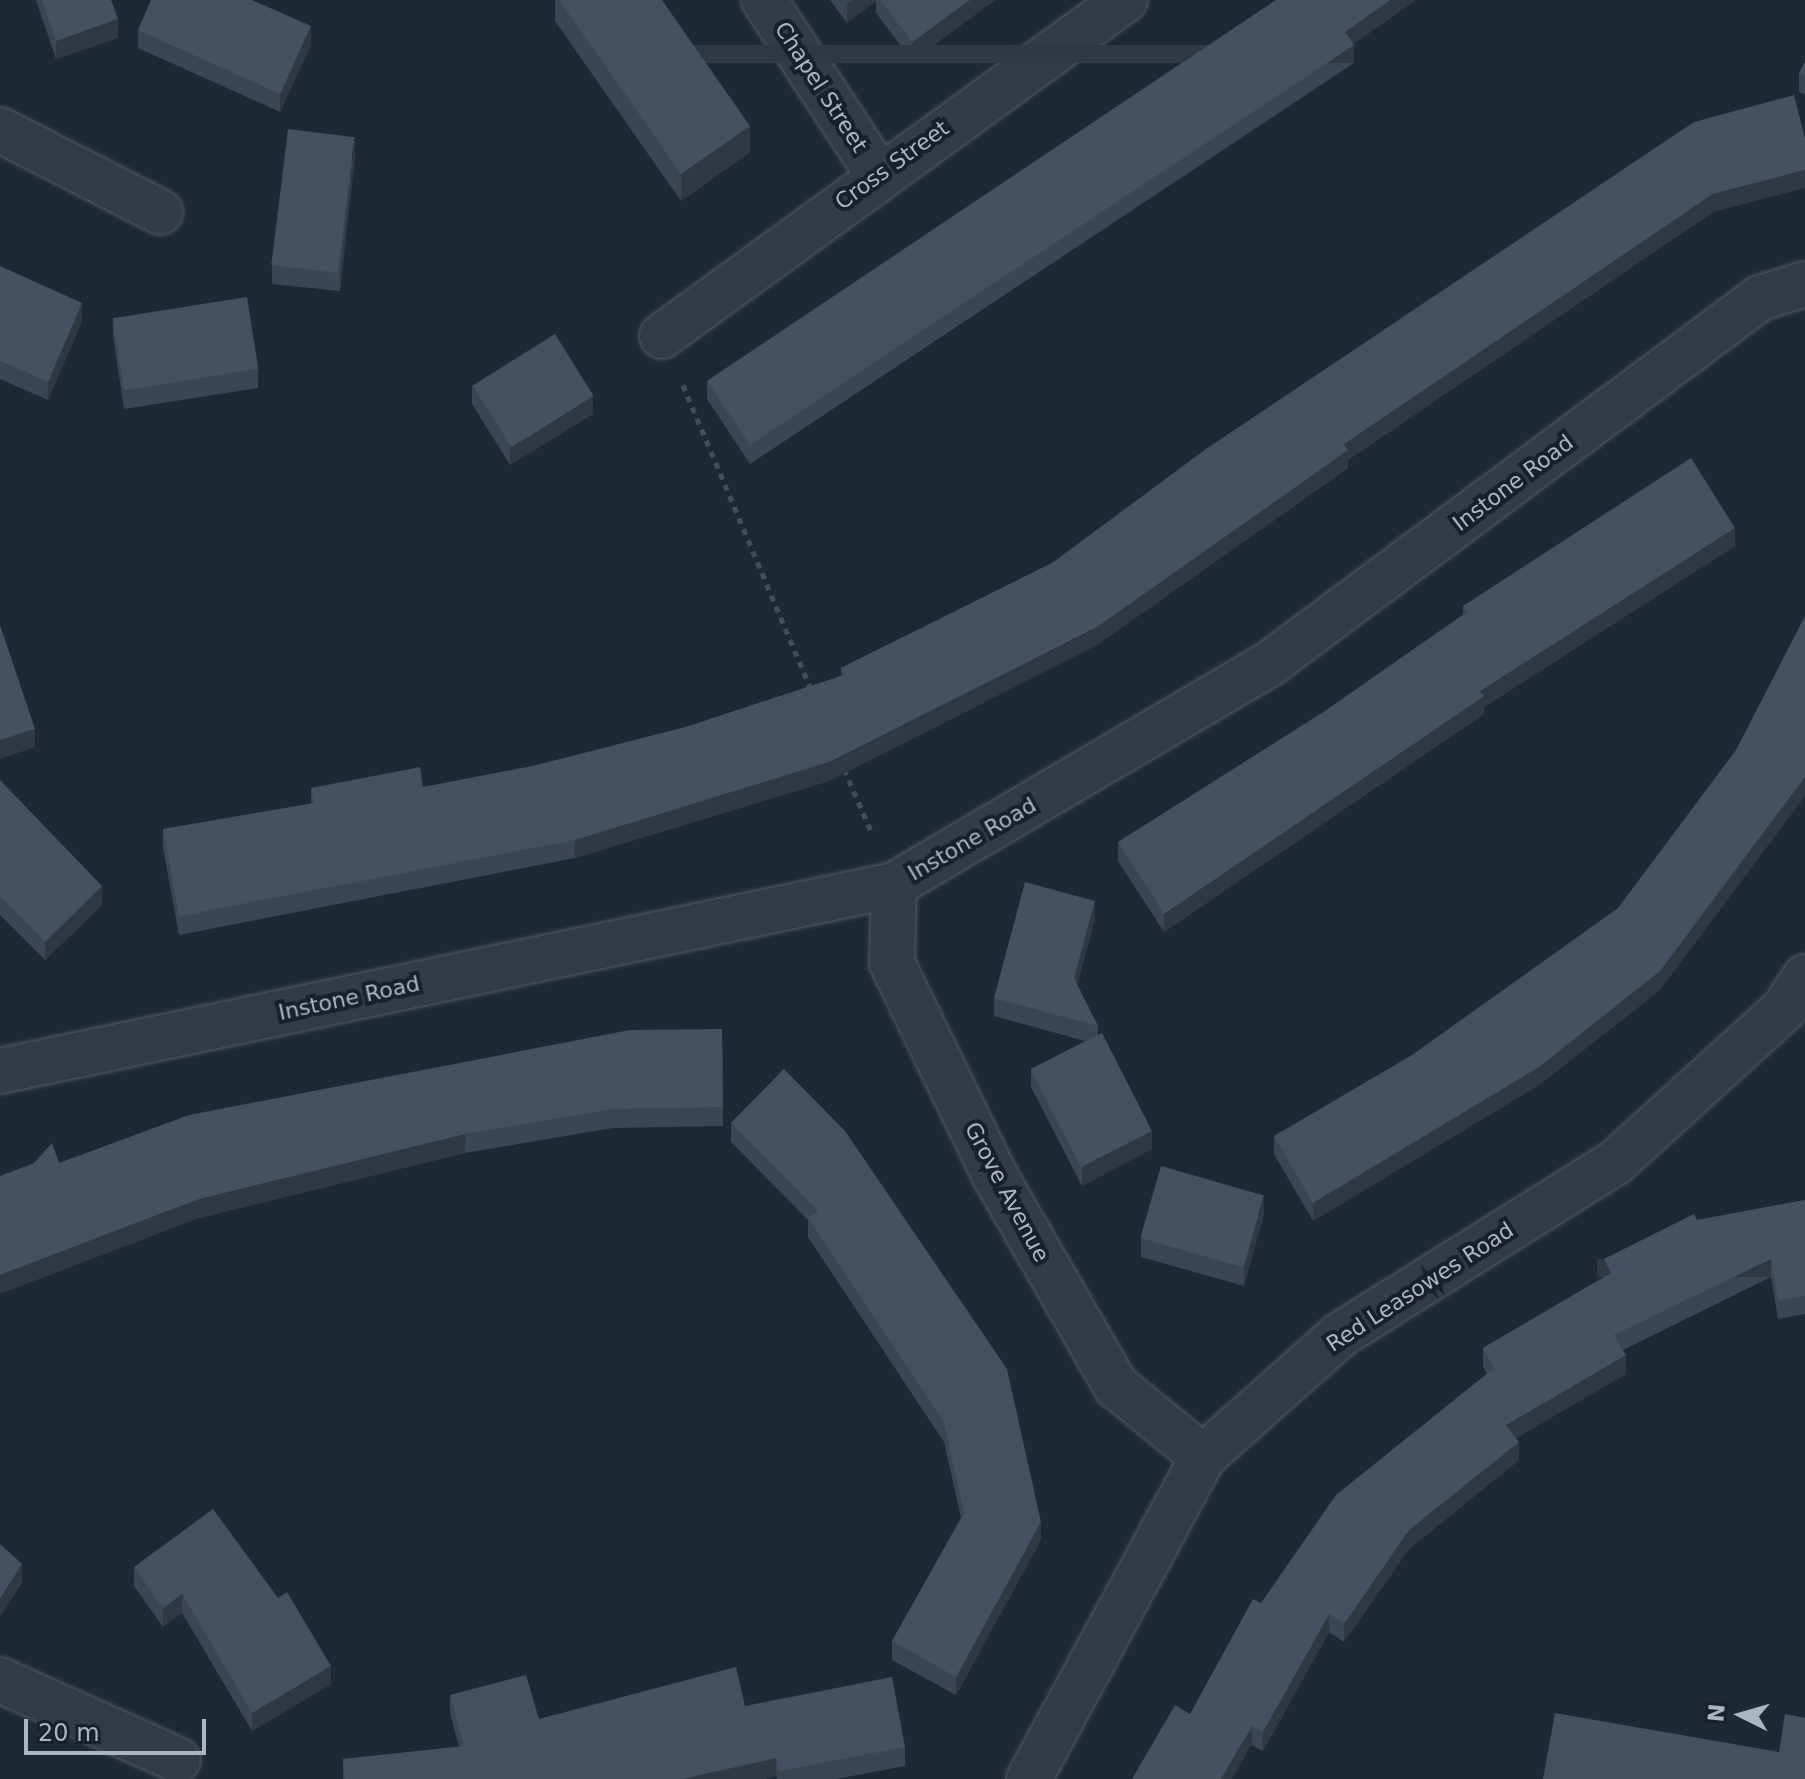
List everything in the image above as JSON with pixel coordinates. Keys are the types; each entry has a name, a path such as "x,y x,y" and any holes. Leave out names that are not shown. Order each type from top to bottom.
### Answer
{"street":[{"name":"Chapel Street","path":"764,0 878,174"},
{"name":"Cross Street","path":"662,336 878,174 1125,0"},
{"path":"0,130 160,212"},
{"name":"Instone Road","path":"0,1071 894,885 1272,662 1760,298 1805,284"},
{"name":"Grove Avenue","path":"894,885 892,963 994,1174 1116,1386 1203,1457"},
{"name":"Red Leasowes Road","path":"1029,1779 1203,1457 1340,1335 1617,1161 1798,1002"},
{"path":"0,1680 178,1760"}],"path":[{"path":"662,336 814,697"},
{"path":"839,755 894,885"}],"building":[{"path":"42,0 111,0 118,19 56,41"},
{"path":"151,0 252,0 311,26 280,94 138,30"},
{"path":"559,0 662,0 750,126 681,174"},
{"path":"880,0 970,0 912,42"},
{"path":"1276,0 1390,0 1345,32 1354,45 750,445 707,381"},
{"path":"1805,62 1805,76 1799,73"},
{"path":"1794,95 1805,138 1805,170 1713,194 1344,444 1348,450 1097,627 829,762 575,840 179,916 163,829 314,803 311,788 420,767 423,787 533,766 686,727 844,675 841,668 1052,563 1206,449 1694,122"},
{"path":"288,129 355,137 338,273 271,265"},
{"path":"0,266 82,303 48,382 0,361"},
{"path":"247,297 258,369 124,390 113,318"},
{"path":"555,334 594,396 511,447 473,385"},
{"path":"1691,458 1735,528 1480,691 1484,696 1164,914 1118,842 1325,711 1467,612 1463,606"},
{"path":"1805,616 1805,777 1660,971 1539,1067 1313,1203 1274,1136 1412,1055 1618,908 1736,750"},
{"path":"0,625 35,729 0,740"},
{"path":"0,780 102,886 45,942 0,896"},
{"path":"1025,882 1095,901 1074,978 1098,1026 994,998"},
{"path":"722,1029 723,1107 613,1109 465,1134 199,1199 0,1275 0,1176 34,1163 52,1143 59,1163 189,1115 630,1030"},
{"path":"1102,1033 1152,1131 1081,1167 1031,1069"},
{"path":"784,1069 845,1131 1007,1369 1041,1522 956,1677 892,1641 964,1513 944,1423 808,1218 818,1211 731,1123"},
{"path":"1161,1166 1264,1195 1243,1268 1140,1238"},
{"path":"1805,1200 1805,1296 1778,1300 1771,1259 1614,1335 1626,1355 1506,1425 1519,1442 1409,1530 1344,1624 1329,1614 1263,1732 1252,1726 1221,1779 1132,1779 1175,1705 1190,1714 1253,1599 1261,1603 1336,1495 1494,1368 1483,1348 1611,1273 1604,1259 1694,1214 1697,1220"},
{"path":"213,1509 278,1598 287,1592 331,1666 252,1713 182,1594 163,1608 134,1567"},
{"path":"0,1544 22,1564 0,1599"},
{"path":"736,1667 745,1706 892,1677 905,1747 779,1771 776,1758 682,1779 345,1779 343,1759 464,1746 450,1695 526,1675 539,1719"},
{"path":"1555,1713 1779,1752 1785,1714 1805,1718 1805,1779 1543,1779"}]}
